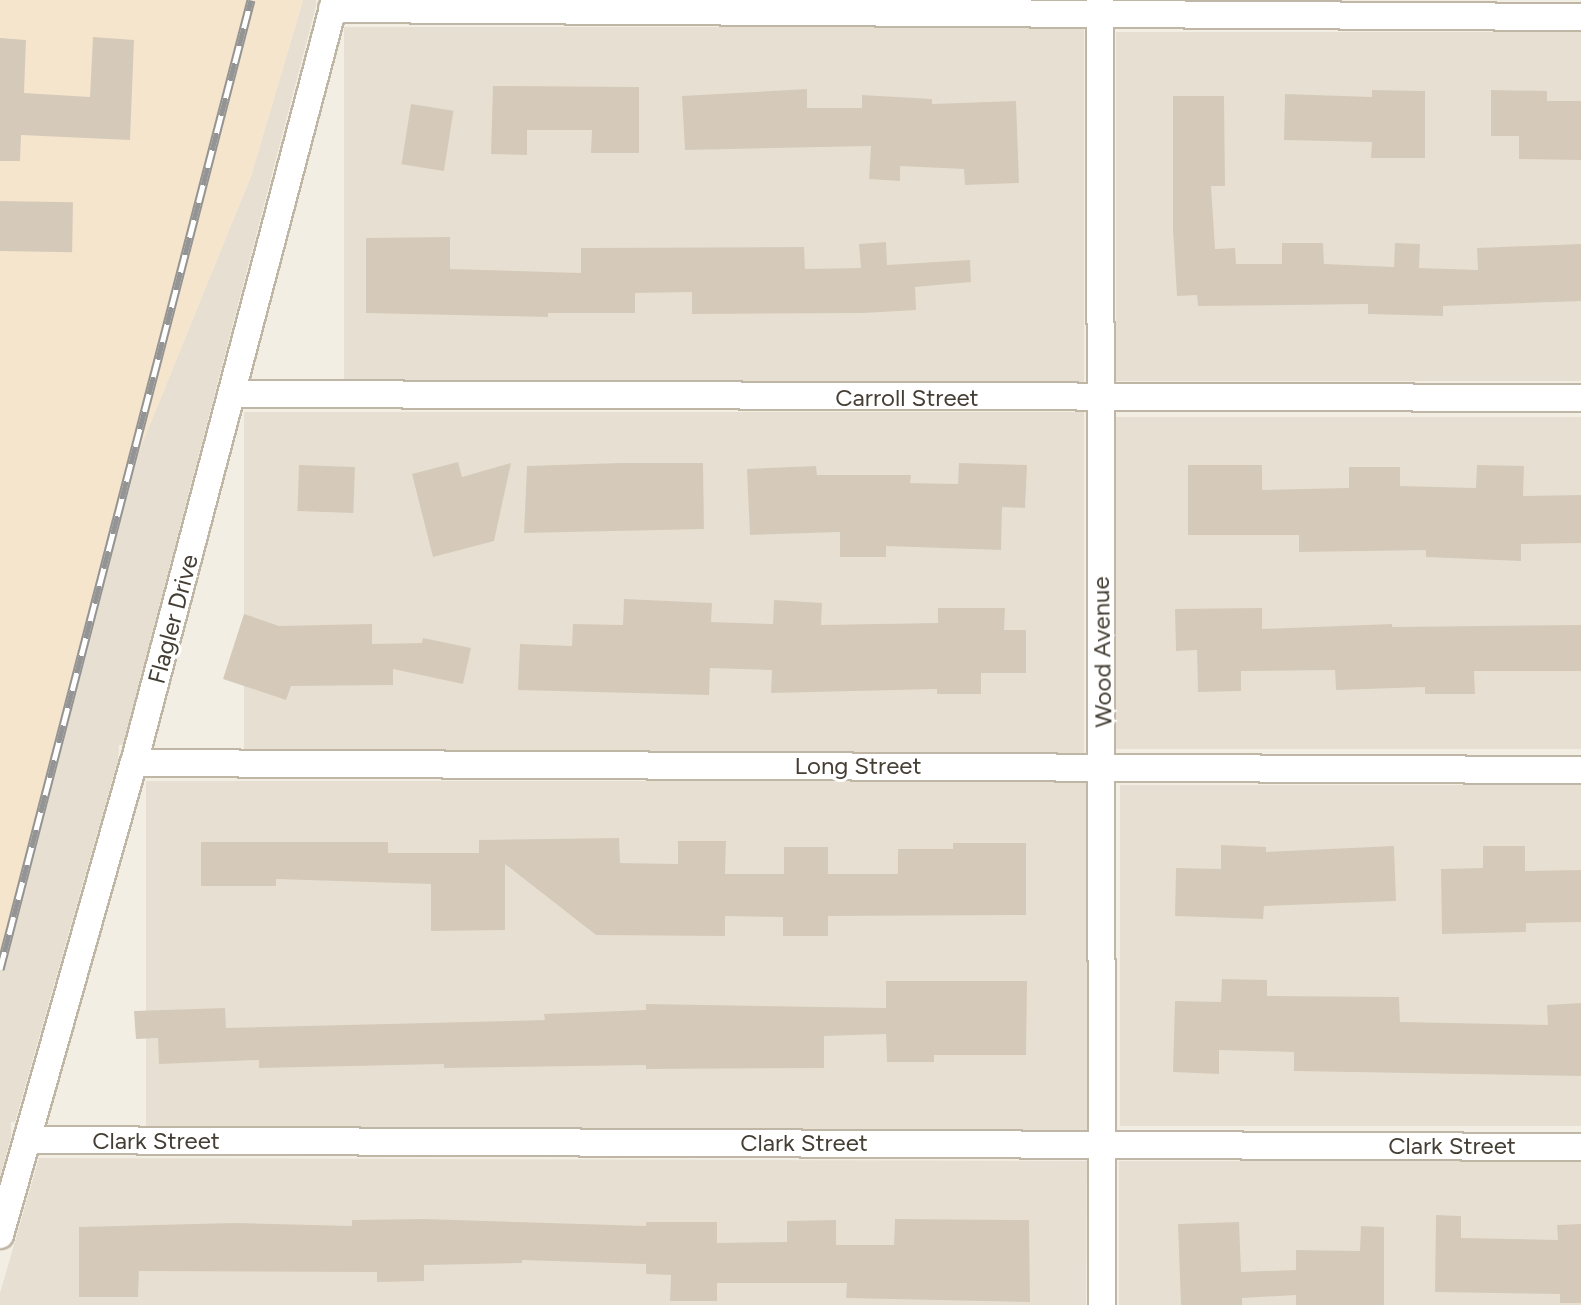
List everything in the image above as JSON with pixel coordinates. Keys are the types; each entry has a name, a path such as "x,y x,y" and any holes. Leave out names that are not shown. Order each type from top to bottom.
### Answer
{"street":[{"path":"334,4 1100,7 1581,17"},
{"name":"Flagler Drive","path":"0,1235 134,763 334,4"},
{"name":"Wood Avenue","path":"1100,7 1104,767 1102,1305"},
{"name":"Carroll Street","path":"232,394 1100,399 1581,398"},
{"name":"Long Street","path":"134,763 1581,770"},
{"name":"Clark Street","path":"27,1140 1581,1147"}],"shaded area":[{"path":"0,0 303,0 251,176 111,520 0,967"},
{"path":"303,0 316,0 316,6 123,745 119,745 118,760 15,1122 11,1122 11,1137 0,1177 0,967 111,520 251,176"},
{"path":"344,27 1084,27 1084,388 344,388"},
{"path":"1116,32 1581,32 1581,381 1116,381"},
{"path":"244,412 1084,412 1084,757 244,757"},
{"path":"1115,417 1581,417 1581,749 1115,749"},
{"path":"146,781 1088,781 1088,1136 146,1136"},
{"path":"1120,785 1581,785 1581,1126 1120,1126"},
{"path":"39,1158 1087,1161 1086,1305 0,1305 0,1293"},
{"path":"1119,1161 1581,1161 1581,1305 1119,1305"}],"building":[{"path":"93,37 134,40 130,140 21,135 20,161 0,161 0,38 26,40 24,93 90,97"},
{"path":"493,86 639,87 639,153 591,153 592,130 527,130 527,155 491,154"},
{"path":"807,89 807,108 862,108 862,95 932,99 932,104 1016,101 1019,183 965,185 964,169 900,166 900,181 869,179 871,146 685,150 682,96"},
{"path":"1372,90 1425,91 1425,158 1371,158 1372,142 1284,140 1285,94 1372,97"},
{"path":"1491,90 1547,91 1547,101 1581,101 1581,160 1519,159 1519,136 1491,136"},
{"path":"1173,96 1224,96 1225,186 1211,186 1215,249 1235,248 1236,264 1282,264 1282,243 1323,243 1324,264 1394,267 1395,243 1420,244 1419,268 1478,270 1477,248 1581,244 1581,301 1443,306 1443,316 1368,314 1368,304 1198,306 1197,295 1177,296 1173,230"},
{"path":"411,104 453,111 444,171 401,164"},
{"path":"0,201 73,202 72,252 0,251"},
{"path":"450,237 450,269 581,273 581,248 804,247 805,269 861,268 859,244 886,242 887,265 970,260 971,282 915,287 916,310 863,313 692,314 692,292 635,293 635,313 548,313 548,317 366,313 366,238"},
{"path":"458,462 462,477 511,463 494,541 433,557 412,474"},
{"path":"703,463 704,529 524,533 527,466"},
{"path":"959,463 1027,465 1025,508 1002,507 1001,550 886,546 886,557 840,557 840,532 750,535 747,469 816,466 817,475 911,475 910,483 958,484"},
{"path":"299,465 355,467 353,513 297,511"},
{"path":"1188,465 1262,465 1262,490 1349,488 1349,467 1400,467 1400,486 1476,488 1477,465 1524,466 1523,496 1581,495 1581,543 1521,544 1521,561 1426,557 1426,550 1299,552 1299,535 1188,535"},
{"path":"624,599 712,603 711,622 773,624 774,600 822,603 821,625 938,623 938,608 1005,608 1004,630 1026,630 1026,673 981,673 981,694 937,694 937,689 771,693 772,670 710,668 709,695 518,690 520,644 572,646 573,624 623,625"},
{"path":"1262,608 1262,629 1392,624 1392,627 1581,625 1581,671 1474,671 1475,694 1425,694 1425,687 1336,690 1335,670 1241,671 1241,691 1198,692 1197,650 1176,651 1175,609"},
{"path":"244,614 279,626 372,624 372,644 422,643 423,638 471,648 463,684 393,669 393,685 291,686 286,700 223,679"},
{"path":"619,838 620,863 678,864 678,841 726,841 725,874 784,874 784,847 828,847 828,874 898,874 898,849 953,849 953,843 1026,843 1026,915 828,916 828,936 783,936 783,917 725,916 725,936 596,935 505,864 505,930 431,931 431,884 276,879 276,886 201,886 201,842 388,842 388,853 479,853 479,840"},
{"path":"1221,845 1266,847 1266,852 1394,846 1396,901 1264,906 1263,919 1175,916 1176,868 1221,869"},
{"path":"1483,846 1525,846 1525,871 1581,870 1581,922 1526,923 1526,932 1442,934 1441,869 1483,868"},
{"path":"1222,979 1267,980 1267,996 1399,997 1400,1022 1548,1025 1547,1005 1581,1003 1581,1076 1294,1071 1294,1052 1219,1050 1219,1074 1173,1072 1175,1001 1221,1002"},
{"path":"886,981 1027,981 1026,1055 934,1055 934,1062 887,1062 886,1034 824,1036 824,1068 646,1069 646,1065 444,1068 444,1064 259,1068 259,1060 159,1064 158,1038 136,1039 134,1011 225,1008 226,1028 545,1020 544,1014 646,1010 646,1004 886,1008"},
{"path":"1436,1215 1461,1216 1461,1238 1558,1240 1557,1225 1581,1224 1581,1303 1560,1303 1560,1294 1435,1292"},
{"path":"424,1219 646,1226 646,1222 717,1222 717,1243 787,1242 787,1221 836,1220 836,1245 894,1245 895,1219 1029,1220 1030,1302 846,1298 847,1283 717,1283 717,1301 670,1301 671,1275 646,1274 646,1264 522,1260 522,1263 424,1265 424,1281 377,1282 377,1272 139,1271 138,1297 79,1297 79,1227 233,1223 352,1226 352,1220"},
{"path":"1239,1222 1241,1272 1296,1270 1296,1250 1360,1251 1361,1226 1384,1227 1384,1305 1296,1305 1296,1295 1242,1298 1242,1305 1181,1305 1178,1224"}],"railway":[{"path":"0,969 251,0"}]}
